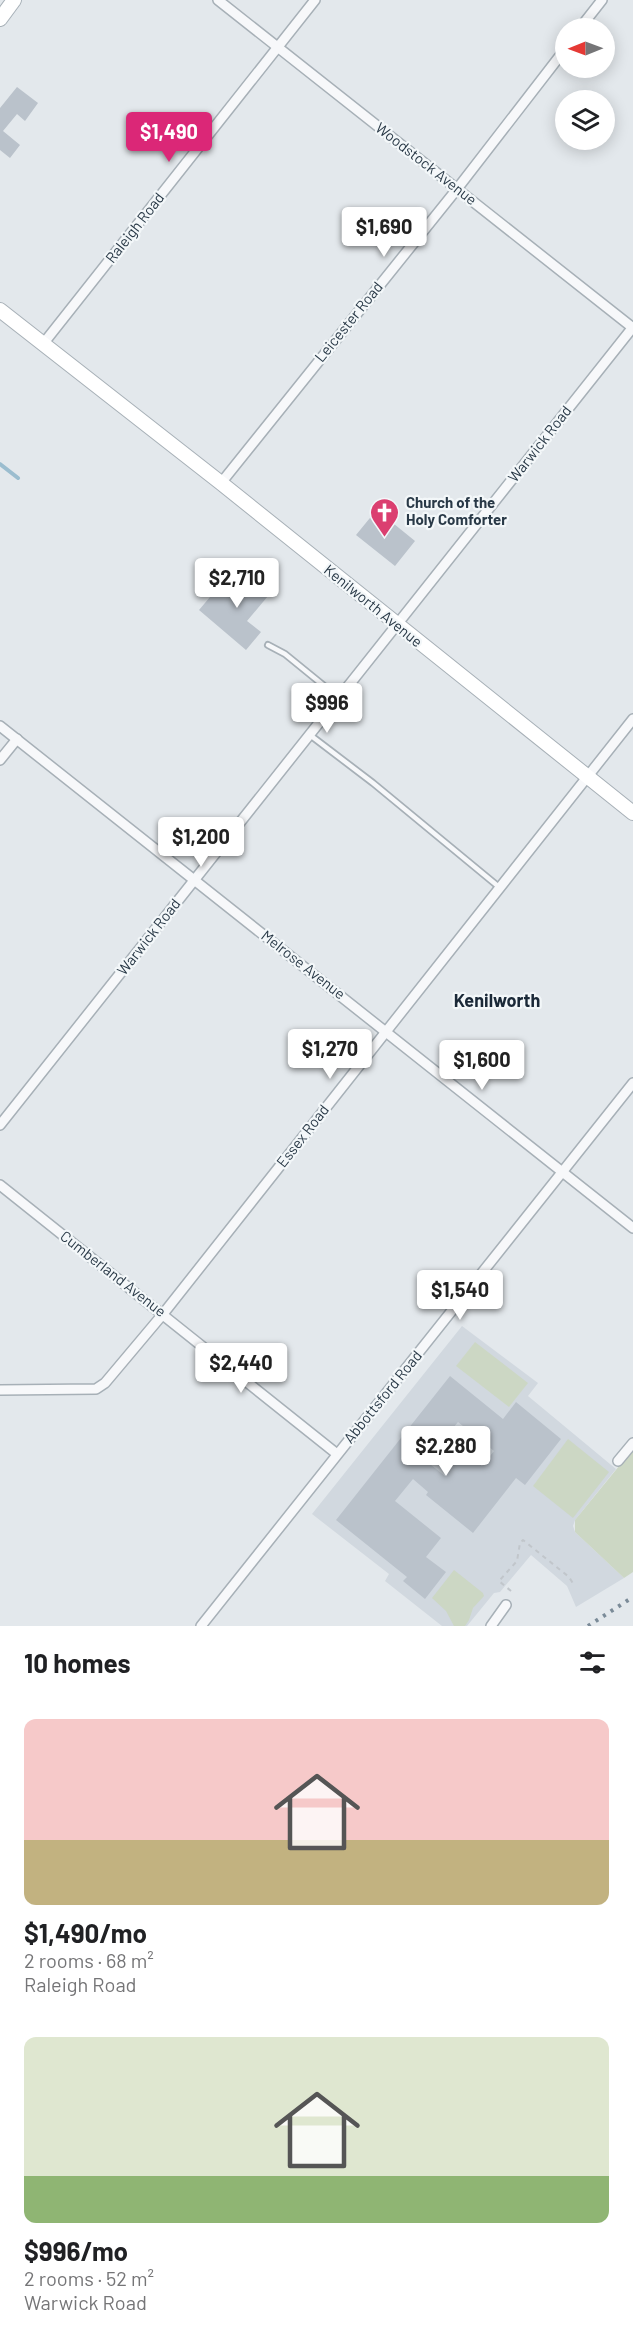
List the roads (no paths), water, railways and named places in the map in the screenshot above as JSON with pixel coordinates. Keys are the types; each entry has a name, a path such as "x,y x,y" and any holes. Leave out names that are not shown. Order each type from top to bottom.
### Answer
{"street":[{"path":"0,19 14,0"},
{"name":"Woodstock Avenue","path":"219,0 633,328"},
{"name":"Raleigh Road","path":"43,344 315,0"},
{"path":"588,18 602,0"},
{"name":"Leicester Road","path":"221,483 457,189 555,62"},
{"name":"Kenilworth Avenue","path":"0,309 633,813"},
{"name":"Warwick Road","path":"0,1125 633,328"},
{"name":"Essex Road","path":"0,1390 96,1389 105,1383 163,1314 633,719"},
{"name":"Melrose Avenue","path":"0,726 633,1228"},
{"path":"0,760 17,739"},
{"name":"Abbottsford Road","path":"201,1626 633,1083"},
{"name":"Cumberland Avenue","path":"0,1185 337,1454"},
{"path":"618,1461 633,1443"},
{"path":"491,1626 506,1605"}],"lane":[{"path":"268,645 285,654 339,698"},
{"path":"309,735 373,783 499,887"}],"waterway":[{"path":"0,464 18,478"}],"railway":[{"path":"588,1626 633,1597"}],"place":[{"name":"Church of the Holy Comforter","path":"385,538"}],"district":[{"name":"Kenilworth","path":"497,1001"}]}
